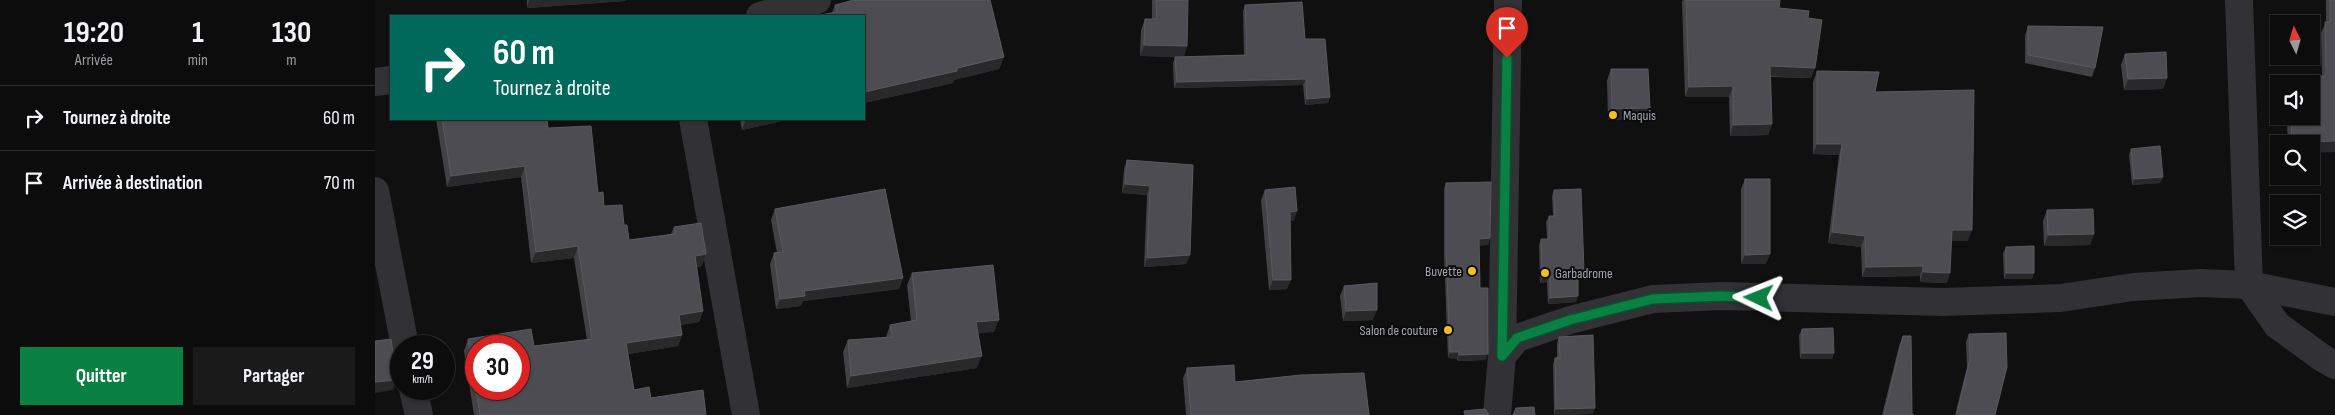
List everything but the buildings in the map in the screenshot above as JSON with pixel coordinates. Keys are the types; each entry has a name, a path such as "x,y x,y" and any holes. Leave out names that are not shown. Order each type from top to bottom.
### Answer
{"street":[{"path":"764,15 817,0"},
{"path":"1497,415 1502,356 1508,0"},
{"path":"2239,0 2249,285 2277,325 2335,365"},
{"path":"375,82 390,80"},
{"path":"693,120 746,415"},
{"path":"375,191 403,335"},
{"path":"1502,356 1517,338 1570,320 1653,299 1722,296 1942,302 2061,298 2133,287 2191,283 2249,285 2335,302"},
{"path":"416,400 419,415"}],"place":[{"name":"Maquis","path":"1613,115"},
{"name":"Buvette","path":"1472,271"},
{"name":"Garbadrome","path":"1545,273"},
{"name":"Salon de couture","path":"1448,330"}],"route":[{"path":"1507,58 1502,356 1517,338 1570,320 1653,299 1722,296 1759,298"}]}
